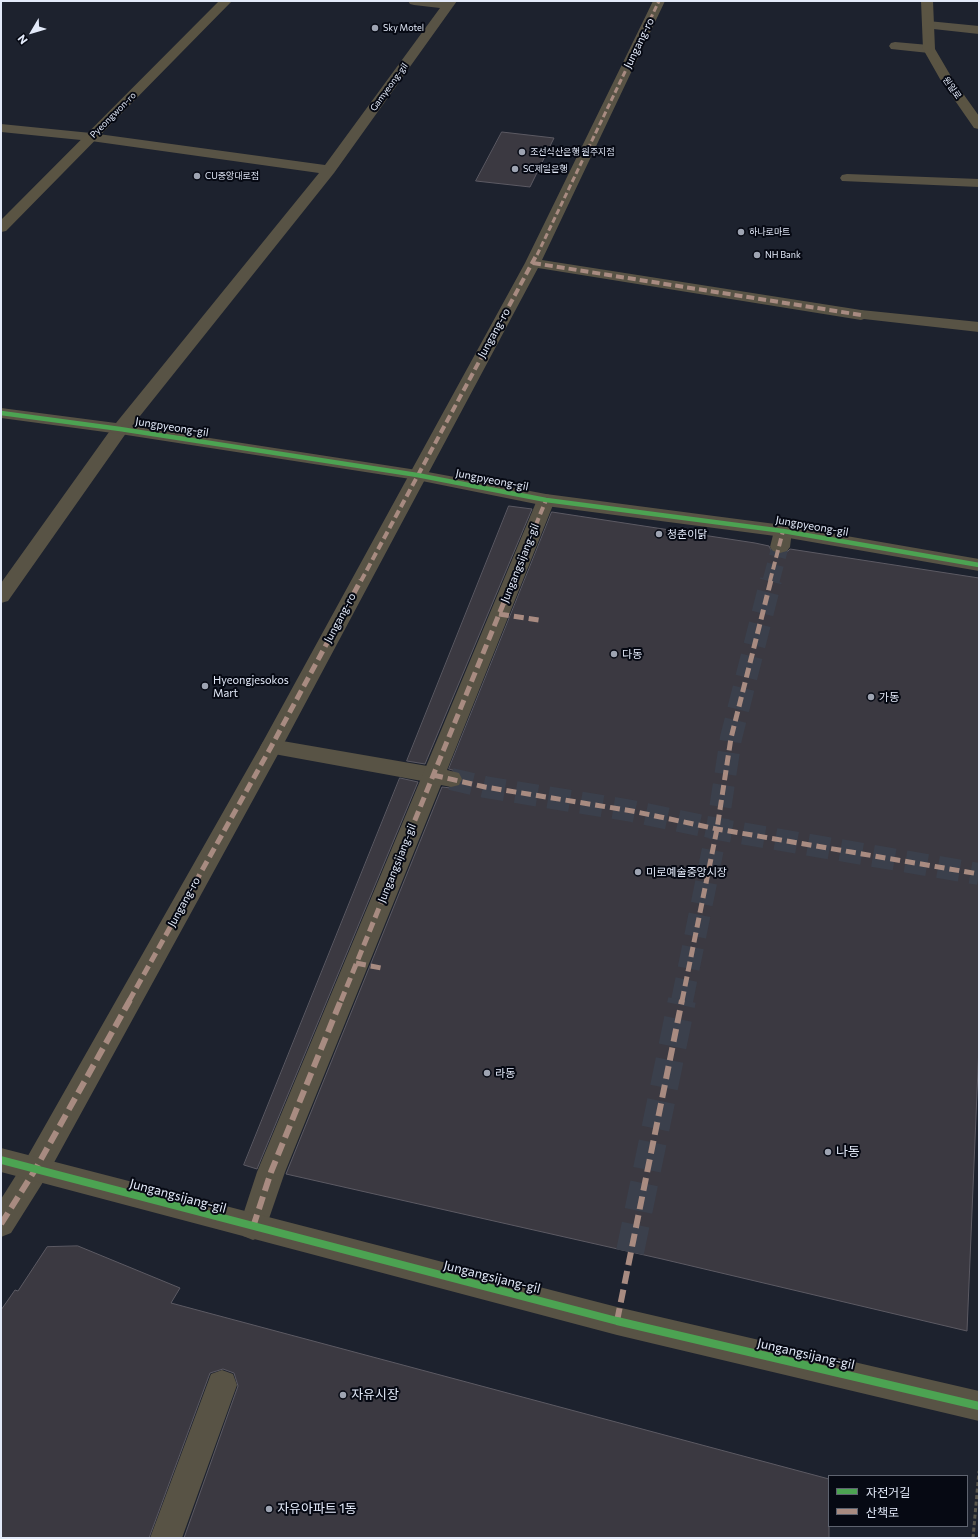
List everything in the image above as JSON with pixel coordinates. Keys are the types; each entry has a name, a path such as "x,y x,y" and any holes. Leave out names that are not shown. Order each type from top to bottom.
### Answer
{"main road":[{"name":"Pyeongwon-ro","path":"1,228 226,1"},
{"path":"927,1 928,48"},
{"name":"원일로","path":"928,48 946,79 979,125"}],"street":[{"name":"Gamyeong-gil","path":"414,1 450,3"},
{"name":"Jungang-ro","path":"1,1224 35,1170 271,747 532,263 659,1"},
{"name":"Gamyeong-gil","path":"329,170 450,3"},
{"path":"928,25 979,30"},
{"path":"895,46 928,48"},
{"path":"1,128 91,137 329,170"},
{"name":"Jungpyeong-gil","path":"120,429 329,170"},
{"path":"847,178 979,183"},
{"path":"532,263 861,315 979,327"},
{"name":"Jungpyeong-gil","path":"1,413 120,429 417,475 546,500 782,539 979,566"},
{"path":"1,598 120,429"},
{"name":"Jungangsijang-gil","path":"253,1227 271,1172 442,777 546,500"},
{"path":"271,747 442,777"},
{"name":"Jungangsijang-gil","path":"1,1160 253,1227 625,1322 979,1406"},
{"path":"166,1538 222,1385"}],"path":[{"path":"973,1538 979,1471"}],"building":[{"path":"502,132 554,138 530,187 476,181"},
{"path":"509,506 532,509 425,764 407,761"},
{"path":"552,512 755,543 769,546 772,552 780,554 787,552 790,549 979,578 979,1045 967,1331 662,1259 286,1174 442,787 451,788 459,786 463,780 459,772 449,769"},
{"path":"400,778 418,782 257,1169 244,1165"},
{"name":"자유시장","path":"78,1246 180,1288 171,1303 828,1479 829,1538 184,1538 238,1386 234,1373 223,1369 210,1373 149,1538 1,1538 1,1310 15,1290 18,1291 47,1247"}],"tunnel":[{"path":"771,581 780,547"},
{"path":"717,829 731,738 771,580"},
{"path":"451,779 485,787 632,811 717,829"},
{"path":"682,1001 717,829"},
{"path":"717,829 979,874"},
{"path":"630,1252 682,1000"}],"marked path":[{"path":"1,1224 35,1170 271,747 533,263 659,1"},
{"path":"533,263 861,315"},
{"path":"253,1227 271,1172 546,500"},
{"path":"617,1321 717,829 731,738 783,531"},
{"path":"499,614 539,620"},
{"path":"433,775 485,787 632,811 717,829 979,874"},
{"path":"356,963 381,968"}],"cycle path":[{"path":"1,413 120,429 417,475 546,500 783,531 979,565"},
{"path":"1,1160 617,1321 979,1406"}],"place":[{"name":"Sky Motel","path":"375,28"},
{"name":"조선식산은행 원주지점","path":"522,152"},
{"name":"SC제일은행","path":"515,169"},
{"name":"CU중앙대로점","path":"197,176"},
{"name":"하나로마트","path":"741,232"},
{"name":"NH Bank","path":"757,255"},
{"name":"청춘이닭","path":"659,534"},
{"name":"다동","path":"614,654"},
{"name":"Hyeongjesokos Mart","path":"205,686"},
{"name":"가동","path":"871,697"},
{"name":"미로예술중앙시장","path":"638,872"},
{"name":"라동","path":"487,1073"},
{"name":"나동","path":"828,1152"},
{"name":"자유시장","path":"343,1395"},
{"name":"자유아파트 1동","path":"269,1509"}]}
